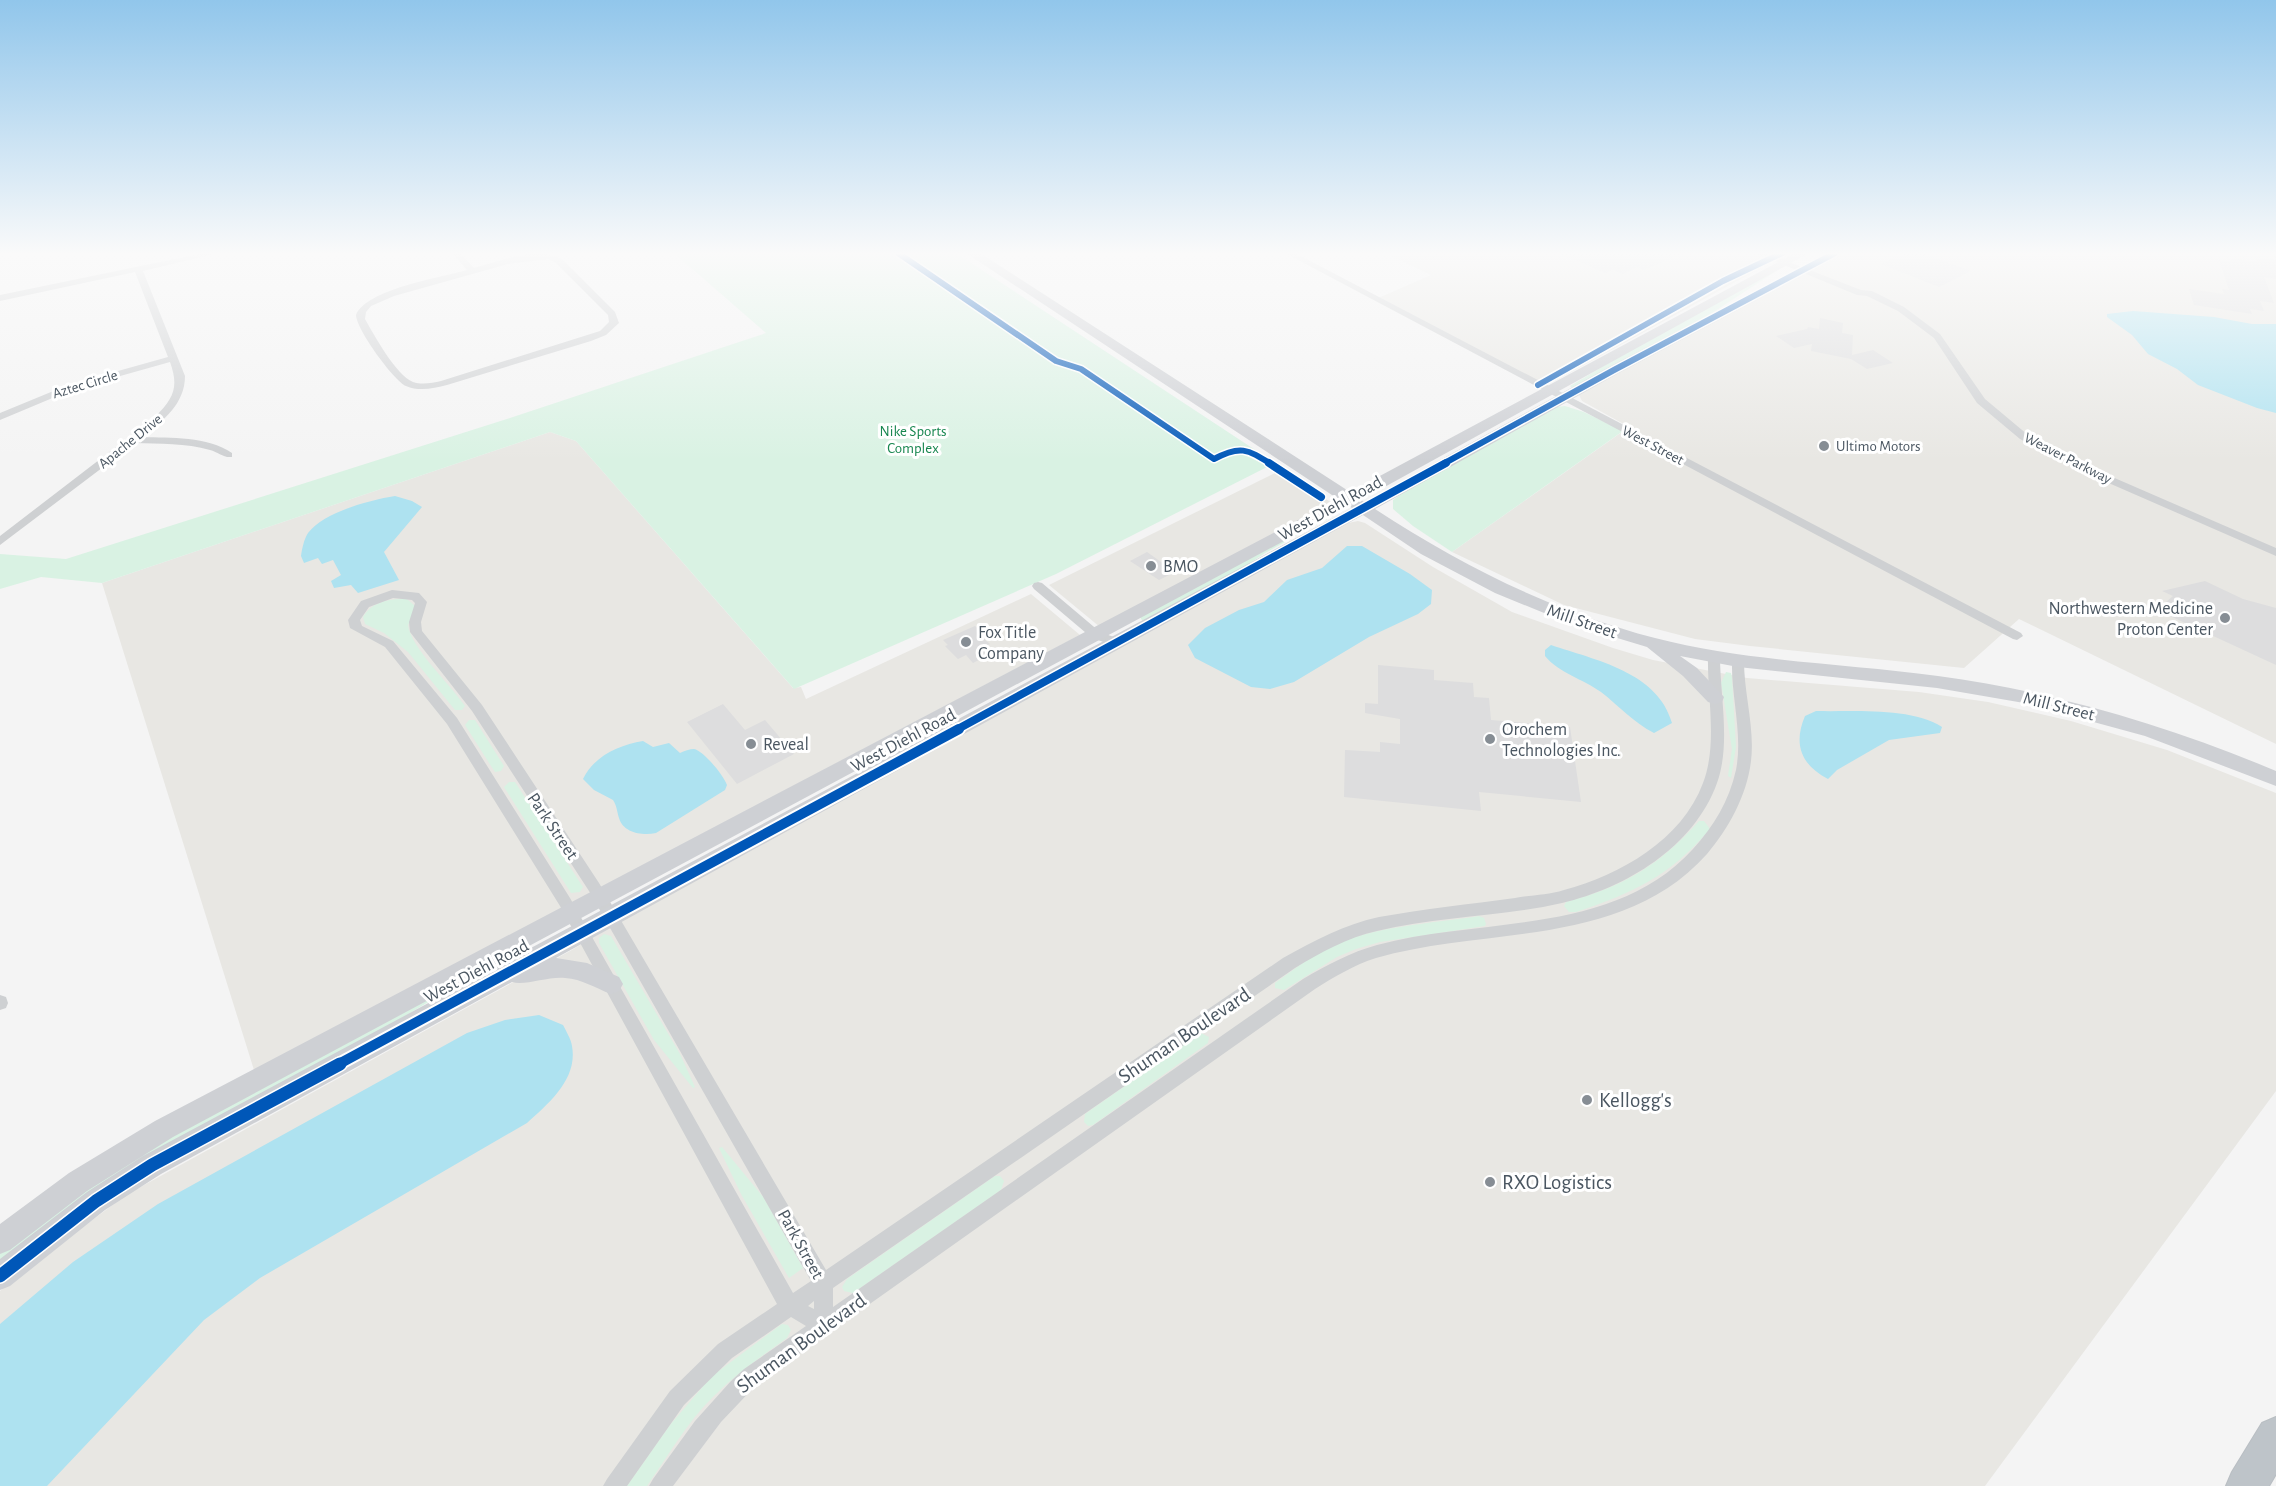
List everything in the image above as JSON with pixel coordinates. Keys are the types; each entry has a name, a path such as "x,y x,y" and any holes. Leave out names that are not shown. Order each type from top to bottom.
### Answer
{"highway":[{"path":"2246,1486 2276,1437"}],"street":[{"name":"Apache Drive","path":"0,542 165,413 177,396 180,376 159,322"},
{"path":"363,322 402,379 414,386 444,383 588,339 603,333 614,322"},
{"name":"Mill Street","path":"1079,322 1428,550 1488,584 1586,624 1651,643 1738,661 1936,682 2059,705 2184,742 2276,779"},
{"name":"West Street","path":"1420,322 2017,636"},
{"name":"West Diehl Road","path":"0,1240 78,1182 164,1129 577,923 1118,643 1548,390 1670,322"},
{"name":"West Diehl Road","path":"605,908 1096,635 1563,398 1703,322"},
{"name":"Weaver Parkway","path":"1919,322 1937,336 1981,401 2003,422 2024,437 2076,465 2276,552"},
{"name":"Aztec Circle","path":"0,417 71,387 173,358"},
{"path":"133,440 198,445 224,450 228,455"},
{"path":"1038,586 1096,635 1118,643"},
{"name":"Park Street","path":"789,1306 577,923 452,721 389,644 356,628 354,620 365,604 392,594 415,596 421,602 415,622 416,633 477,708 605,908 824,1283 824,1325"},
{"path":"1651,643 1690,672 1715,697"},
{"name":"Shuman Boulevard","path":"614,1486 677,1398 725,1351 1289,963 1329,940 1378,924 1562,897 1589,889 1647,860 1674,838 1695,814 1707,790 1716,755 1714,656"},
{"name":"Shuman Boulevard","path":"660,1486 694,1436 722,1403 751,1376 1309,984 1344,963 1386,949 1544,925 1605,911 1647,892 1683,870 1705,849 1734,800 1744,759 1738,661"},
{"name":"West Diehl Road","path":"0,1276 96,1201 152,1166 495,980 577,923"},
{"path":"495,980 534,970 564,967 587,971 611,984"},
{"path":"789,1306 824,1325"}],"shaded area":[{"path":"1420,322 1662,322 1542,388"},
{"path":"1710,322 2276,322 2276,744 2019,619 1964,668 1750,646 1695,639 1564,605 1452,552 1629,427 1582,401 1579,395"},
{"path":"550,432 576,441 793,688 801,687 806,699 1031,594 1080,635 254,1070 102,583"},
{"path":"1281,470 1332,503 1100,627 1049,585"},
{"path":"1358,521 1365,523 1433,567 1512,612 1653,660 1747,678 1919,692 1988,702 2071,721 2167,750 2276,793 2276,1091 1985,1486 0,1486 0,1291 126,1195 570,951 665,895 1348,523"}],"green space":[{"name":"Nike Sports Complex","path":"754,322 1061,322 1275,463 1056,574 794,689 576,441 550,432 102,583 41,577 0,589 0,554 66,559 510,418 766,333"},
{"path":"1680,322 1695,322 1572,388 1570,386"},
{"path":"1565,406 1584,412 1623,431 1452,552 1413,526 1393,509 1393,500 1403,493 1556,407"},
{"path":"1334,513 1336,514 1265,553 1225,580 1143,622 1140,617"},
{"path":"407,599 415,606 415,612 408,625 411,634 423,655 465,706 462,710 455,710 408,652 384,633 365,624 363,617 374,606 384,601"},
{"path":"1726,672 1731,673 1732,678 1736,747 1731,778 1728,776 1732,749 1721,683"},
{"path":"469,720 475,720 504,766 501,771 495,772 465,725"},
{"path":"509,782 515,782 583,887 580,892 571,893 504,787"},
{"path":"1699,821 1704,821 1710,829 1665,871 1633,890 1576,912 1569,912 1564,906 1566,902 1623,881 1655,862"},
{"path":"1479,916 1484,918 1485,926 1380,942 1356,949 1337,957 1284,990 1275,988 1275,983 1306,961 1343,941 1400,927"},
{"path":"557,930 445,992 0,1260 0,1252 123,1163"},
{"path":"604,934 611,936 680,1054 695,1087 693,1088 654,1040 599,943 599,938"},
{"path":"1201,1033 1209,1037 1208,1043 1093,1125 1088,1126 1084,1122 1085,1114"},
{"path":"722,1147 764,1198 803,1268 789,1278 741,1194 719,1148"},
{"path":"995,1176 1000,1176 1004,1181 1001,1190 853,1293 844,1291 842,1287 847,1279"},
{"path":"782,1324 788,1325 791,1330 787,1338 740,1373 704,1406 686,1428 647,1486 627,1486 670,1425 712,1376"}],"water":[{"path":"2114,322 2276,324 2276,413 2198,385 2177,369 2148,354 2132,335"},
{"path":"395,496 422,507 384,552 399,580 358,593 351,585 334,588 331,581 341,575 333,560 322,564 318,558 304,563 301,556 304,541 315,526 348,508"},
{"path":"1347,546 1362,546 1410,574 1432,590 1431,604 1418,614 1369,637 1294,682 1270,689 1251,687 1195,658 1188,645 1205,628 1239,610 1264,602 1287,580 1322,568"},
{"path":"1551,645 1623,670 1639,680 1653,691 1665,706 1672,723 1654,733 1647,729 1601,692 1551,662 1545,656 1545,650"},
{"path":"1816,711 1898,713 1914,716 1942,727 1940,733 1889,740 1837,770 1828,779 1811,767 1800,745 1801,726 1805,716"},
{"path":"643,741 653,747 669,743 680,753 692,749 698,751 722,776 727,785 725,790 656,833 640,834 629,830 621,823 613,800 594,790 583,779 600,758 625,745"},
{"path":"539,1015 563,1025 571,1043 573,1058 571,1069 560,1089 527,1123 260,1278 204,1320 47,1486 0,1486 0,1324 73,1262 158,1204 467,1033 505,1020"}],"building":[{"path":"1820,322 1843,323 1842,333 1853,335 1852,355 1873,350 1893,363 1867,369 1851,359 1811,351 1812,344 1794,348 1776,336 1808,327 1819,329"},
{"name":"BMO","path":"1147,552 1173,573 1159,580 1130,561"},
{"name":"Northwestern Medicine Proton Center","path":"2205,581 2243,599 2276,608 2276,665 2157,610 2173,596 2162,591"},
{"name":"Fox Title Company","path":"975,626 988,638 985,640 990,644 983,647 990,654 973,663 966,655 958,659 945,646 948,645 943,640"},
{"name":"Orochem Technologies Inc.","path":"1378,665 1434,670 1434,680 1473,683 1474,697 1489,698 1491,720 1570,727 1581,802 1479,792 1481,811 1344,797 1345,750 1380,752 1380,742 1400,744 1400,719 1365,713 1365,703 1378,704"},
{"name":"Reveal","path":"723,704 745,730 765,720 794,754 737,784 687,722"}],"cycle path":[{"path":"999,322 1056,361 1081,369 1214,459 1235,449 1243,450 1265,460 1321,497"},
{"path":"1538,385 1649,322"},
{"path":"0,1276 96,1201 152,1165 1229,583 1704,322"}],"place":[{"name":"Ultimo Motors","path":"1824,446"},
{"name":"BMO","path":"1151,566"},
{"name":"Northwestern Medicine Proton Center","path":"2225,618"},
{"name":"Fox Title Company","path":"966,642"},
{"name":"Orochem Technologies Inc.","path":"1490,739"},
{"name":"Reveal","path":"751,744"},
{"name":"Kellogg's","path":"1587,1100"},
{"name":"RXO Logistics","path":"1490,1182"}]}
